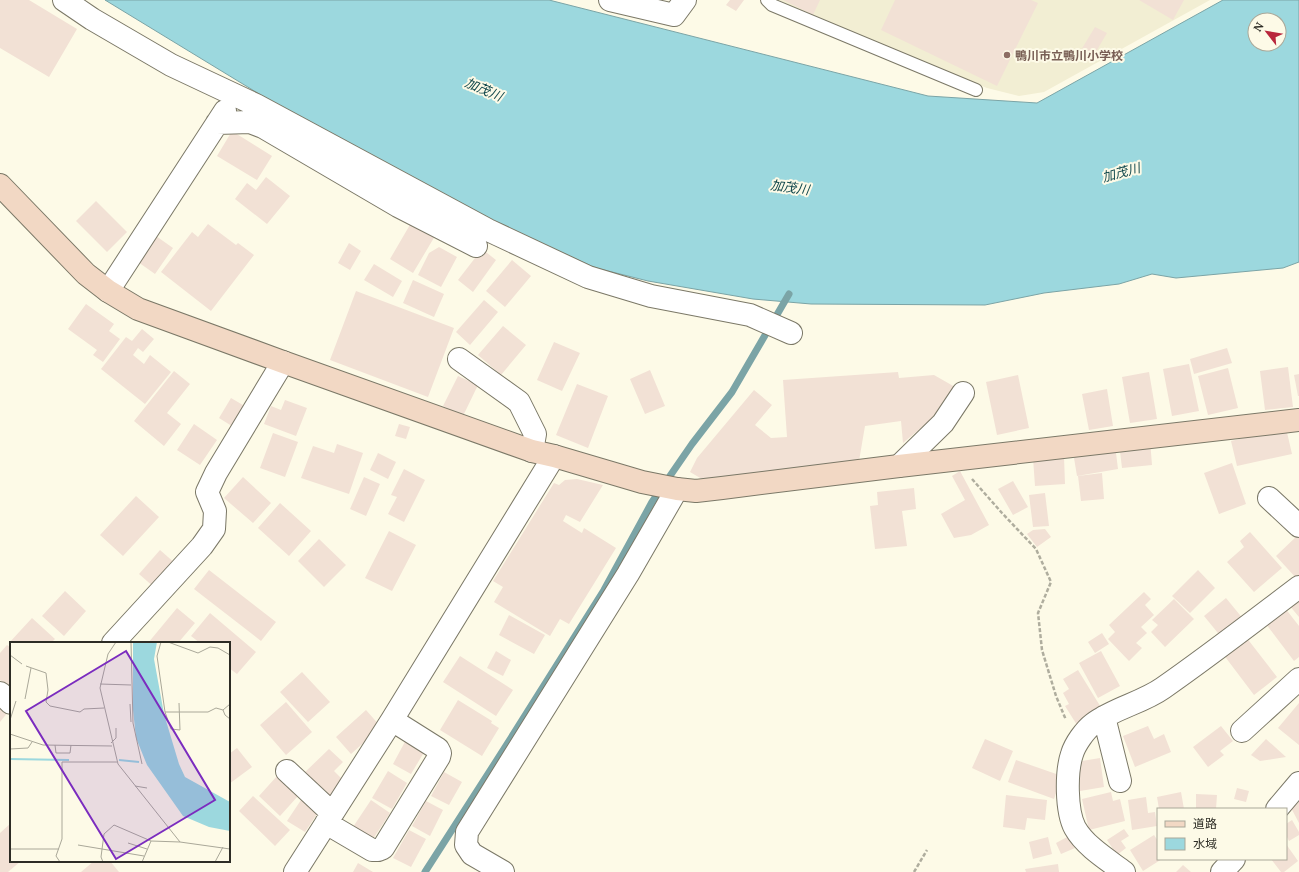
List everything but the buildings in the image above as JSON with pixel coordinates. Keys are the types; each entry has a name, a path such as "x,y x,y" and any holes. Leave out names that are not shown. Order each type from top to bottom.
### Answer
{"street":[{"path":"64,0 171,65 256,104 488,230 588,277 651,296 750,316 791,333"},
{"path":"610,0 674,14 685,0"},
{"path":"108,291 235,95"},
{"path":"217,123 250,122 263,127 398,206 476,246"},
{"path":"0,185 86,274 108,291 138,309 532,451 642,482 677,489 696,490 722,488 1299,420"},
{"path":"459,360 519,402 535,434 532,451"},
{"path":"114,642 202,546 214,529 215,512 207,492 216,473 283,362"},
{"path":"899,466 943,423 963,393"},
{"path":"295,872 392,720 554,456"},
{"path":"503,872 472,854 466,845 467,832 628,574 677,489"},
{"path":"1269,498 1299,526"},
{"path":"1124,872 1091,848 1075,828 1068,805 1068,775 1072,753 1092,725 1104,717 1161,690 1216,651 1299,587"},
{"path":"1242,731 1299,679"},
{"path":"0,693 10,702"},
{"path":"1104,717 1120,781"},
{"path":"286,770 329,818 372,850 383,848 439,757 440,753 438,749 392,720"},
{"path":"1278,808 1299,783"},
{"path":"1222,872 1233,860"}],"lane":[{"path":"767,0 772,5 976,90"}],"path":[{"path":"955,460 1036,549 1051,582 1038,614 1042,650 1056,696 1072,736 1080,741"},
{"path":"914,872 927,850"}],"shaded area":[{"name":"鴨川市立鴨川小学校","path":"779,0 1210,0 1044,92 1019,96 987,88 820,21"}],"water":[{"name":"加茂川","path":"105,0 549,0 928,96 1037,103 1223,0 1299,0 1299,262 1283,268 1176,278 1152,274 1119,284 1044,293 985,305 811,304 753,299 648,281 596,268 402,181"}],"waterway":[{"path":"425,872 604,590 652,502 692,444 732,392 789,294"}],"place":[{"name":"鴨川市立鴨川小学校","path":"1007,55"}]}
